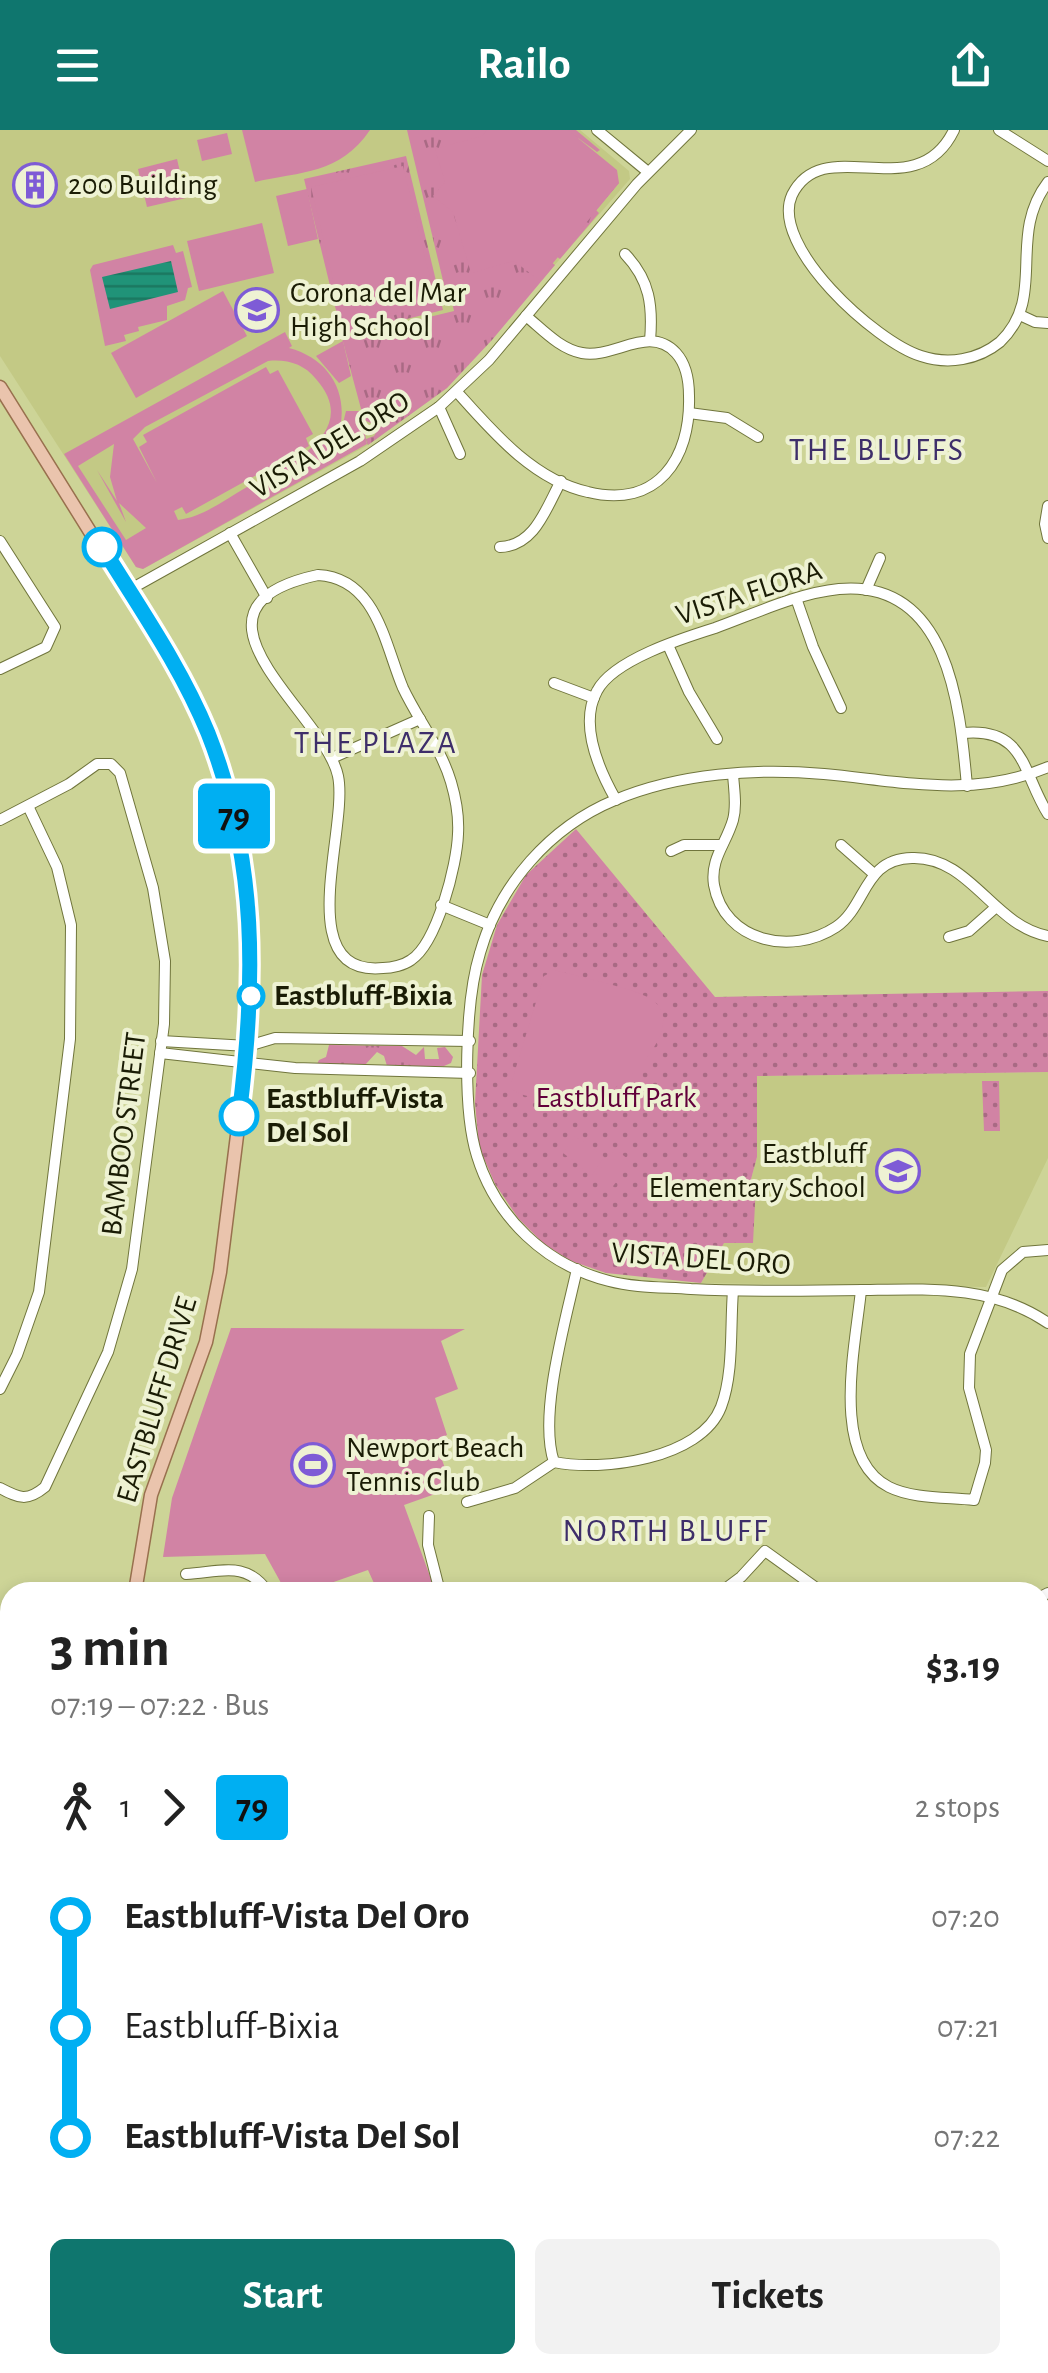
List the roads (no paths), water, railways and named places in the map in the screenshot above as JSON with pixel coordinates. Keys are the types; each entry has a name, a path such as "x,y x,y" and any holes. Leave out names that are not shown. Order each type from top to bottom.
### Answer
{"main road":[{"name":"EASTBLUFF DRIVE","path":"0,388 186,686 224,778 248,901 252,986 248,1053 214,1308 198,1367 151,1495 138,1582"}],"street":[{"path":"598,130 648,172"},
{"name":"VISTA DEL ORO","path":"128,590 360,461 439,407 526,316 648,172 690,130"},
{"path":"954,130 934,156 910,167 848,162 823,166 812,172 791,197 789,226 808,260 864,320 912,353 950,361 976,356 999,343 1022,316 1032,278 1030,216 1048,182"},
{"path":"999,130 1048,162"},
{"path":"625,254 640,270 647,286 651,302 650,341"},
{"path":"457,392 504,443 560,481 595,494 644,489 661,479 677,459 689,414 684,364 670,348 650,341 602,353 579,352 560,345 526,316"},
{"path":"1022,316 1048,323"},
{"path":"439,407 460,454"},
{"path":"689,414 727,418 758,436"},
{"path":"500,547 528,538 560,481"},
{"path":"1048,506 1044,524 1048,538"},
{"path":"230,533 267,598"},
{"path":"0,541 55,628 46,647 0,669"},
{"path":"866,590 880,558"},
{"path":"318,575 348,584 381,624 400,681 447,769 458,819 456,852 431,934 409,962 381,969 360,966 343,955 331,938 328,918 341,804 338,772 256,652 255,615 267,598 318,575"},
{"name":"VISTA FLORA","path":"594,698 616,670 668,645 797,600 837,589 866,590 898,603 930,632 954,685 968,786"},
{"path":"797,600 812,647 841,708"},
{"path":"668,645 717,738"},
{"path":"554,683 594,698 590,720 595,752 616,800"},
{"path":"332,758 420,719"},
{"path":"963,733 992,734 1013,746 1048,814"},
{"name":"BAMBOO STREET","path":"0,1488 20,1498 33,1497 45,1487 108,1352 132,1270 161,1047 164,962 153,888 120,773 111,764 97,764 70,784 28,806"},
{"name":"VISTA DEL ORO","path":"1048,767 1030,775 968,786 916,786 804,773 733,774 671,784 616,800 574,822 535,856 512,884 490,926 474,976 470,1041 471,1128 488,1183 520,1230 550,1255 577,1269 630,1285 733,1291 941,1288 990,1296 1048,1323"},
{"path":"733,774 734,816 713,868 718,901 736,927 759,939 788,940 830,930 846,919 874,874 904,858 934,860 959,874 1023,928 1048,936"},
{"path":"0,820 28,806 58,867 71,925 70,1039 39,1292 17,1355 0,1389"},
{"path":"671,851 684,845 721,845"},
{"path":"841,846 874,874"},
{"path":"441,906 490,926"},
{"path":"948,937 969,931 996,908"},
{"path":"248,1053 275,1038 470,1041"},
{"path":"161,1047 248,1053 295,1068 470,1073"},
{"path":"861,1290 852,1386 854,1440 860,1459 877,1480 898,1491 974,1500 986,1463 986,1450 971,1399 968,1369 1002,1270 1015,1256 1048,1250"},
{"path":"554,1462 550,1421 554,1381 577,1269"},
{"path":"468,1502 515,1488 554,1462 582,1467 620,1464 679,1446 704,1430 716,1418 724,1394 733,1291"},
{"path":"430,1516 428,1546 437,1582"},
{"path":"735,1582 765,1551 808,1582"},
{"path":"186,1574 244,1570 261,1582"}],"water":[{"path":"171,261 178,292 110,309 102,277"}],"place":[{"name":"200 Building","path":"35,185"},
{"name":"Corona del Mar High School","path":"257,310"},
{"name":"Eastbluff-Bixia","path":"251,996"},
{"name":"Eastbluff-Vista Del Sol","path":"239,1116"},
{"name":"Eastbluff Elementary School","path":"898,1171"},
{"name":"Newport Beach Tennis Club","path":"313,1465"}],"district":[{"name":"THE BLUFFS","path":"877,450"},
{"name":"THE PLAZA","path":"376,743"},
{"name":"NORTH BLUFF","path":"666,1531"}],"park label":[{"name":"Eastbluff Park","path":"616,1098"}]}
